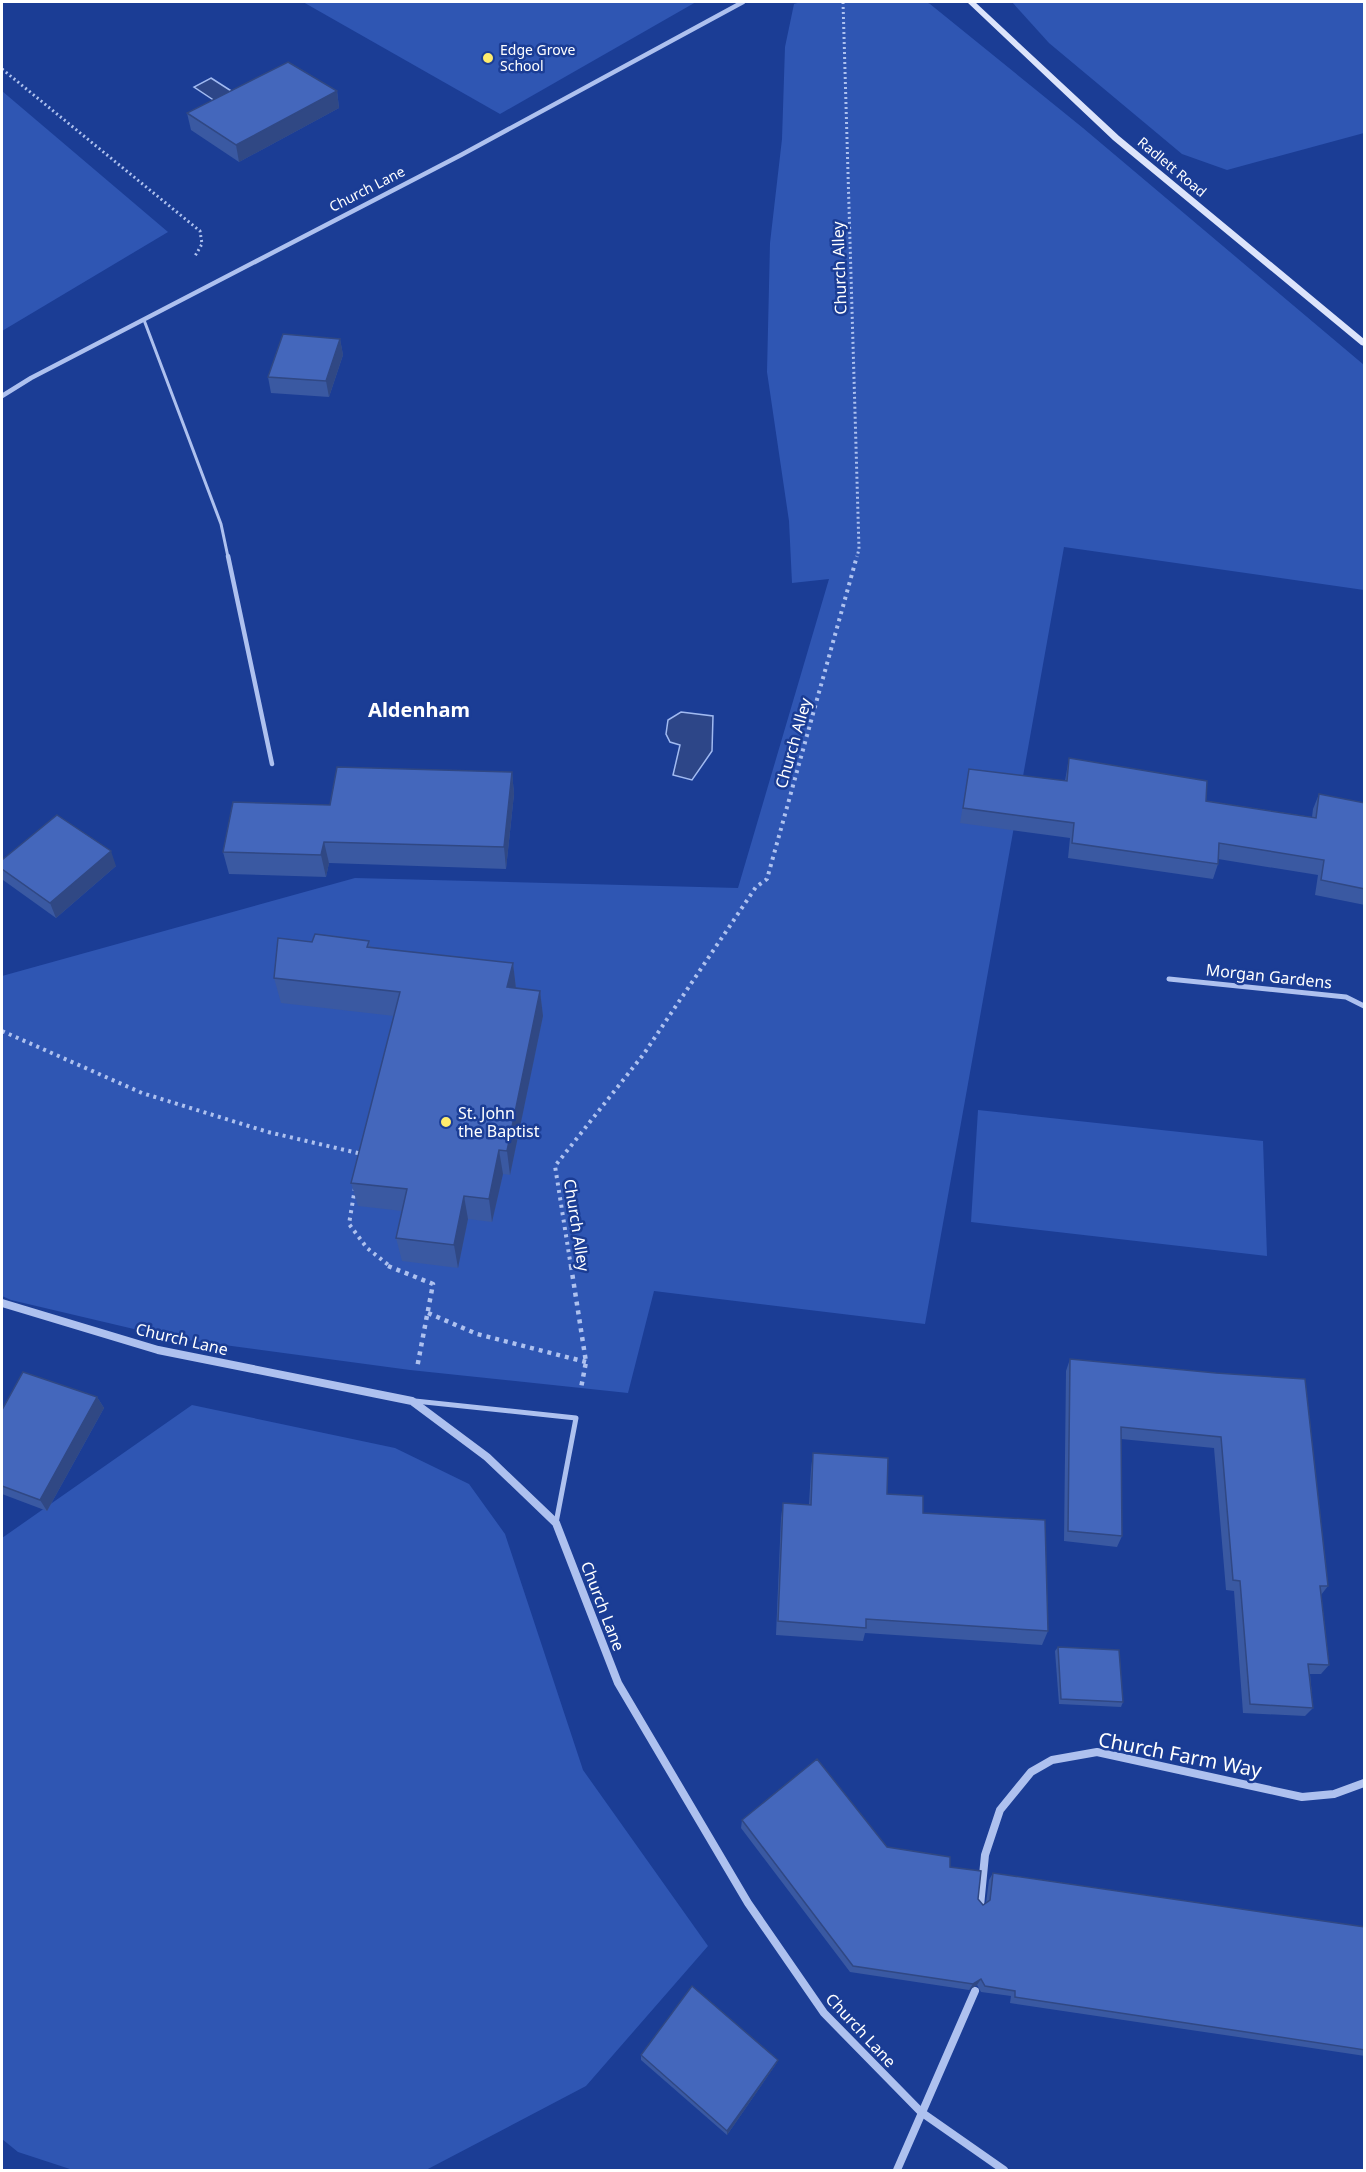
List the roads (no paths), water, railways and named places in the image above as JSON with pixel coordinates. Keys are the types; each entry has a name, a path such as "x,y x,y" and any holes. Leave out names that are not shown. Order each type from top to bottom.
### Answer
{"main road":[{"name":"Radlett Road","path":"971,2 1116,138 1365,343"}],"street":[{"name":"Church Lane","path":"2,396 461,155 743,2"},
{"name":"Morgan Gardens","path":"1169,979 1346,998 1365,1006"},
{"name":"Church Lane","path":"2,1303 158,1350 412,1401 487,1456 555,1523 618,1683 748,1903 824,2013 921,2112 1004,2170"},
{"name":"Church Farm Way","path":"980,1906 983,1862 993,1820 1012,1792 1036,1767 1065,1757 1097,1752 1302,1797 1334,1794 1365,1783"},
{"path":"897,2170 921,2112 960,2033 975,1991"}],"lane":[{"path":"144,320 221,524 272,764"},
{"path":"412,1401 576,1419 555,1523"}],"place":[{"name":"Edge Grove School","path":"488,58"},
{"name":"St. John the Baptist","path":"446,1122"}],"district":[{"name":"Aldenham","path":"419,710"}]}
